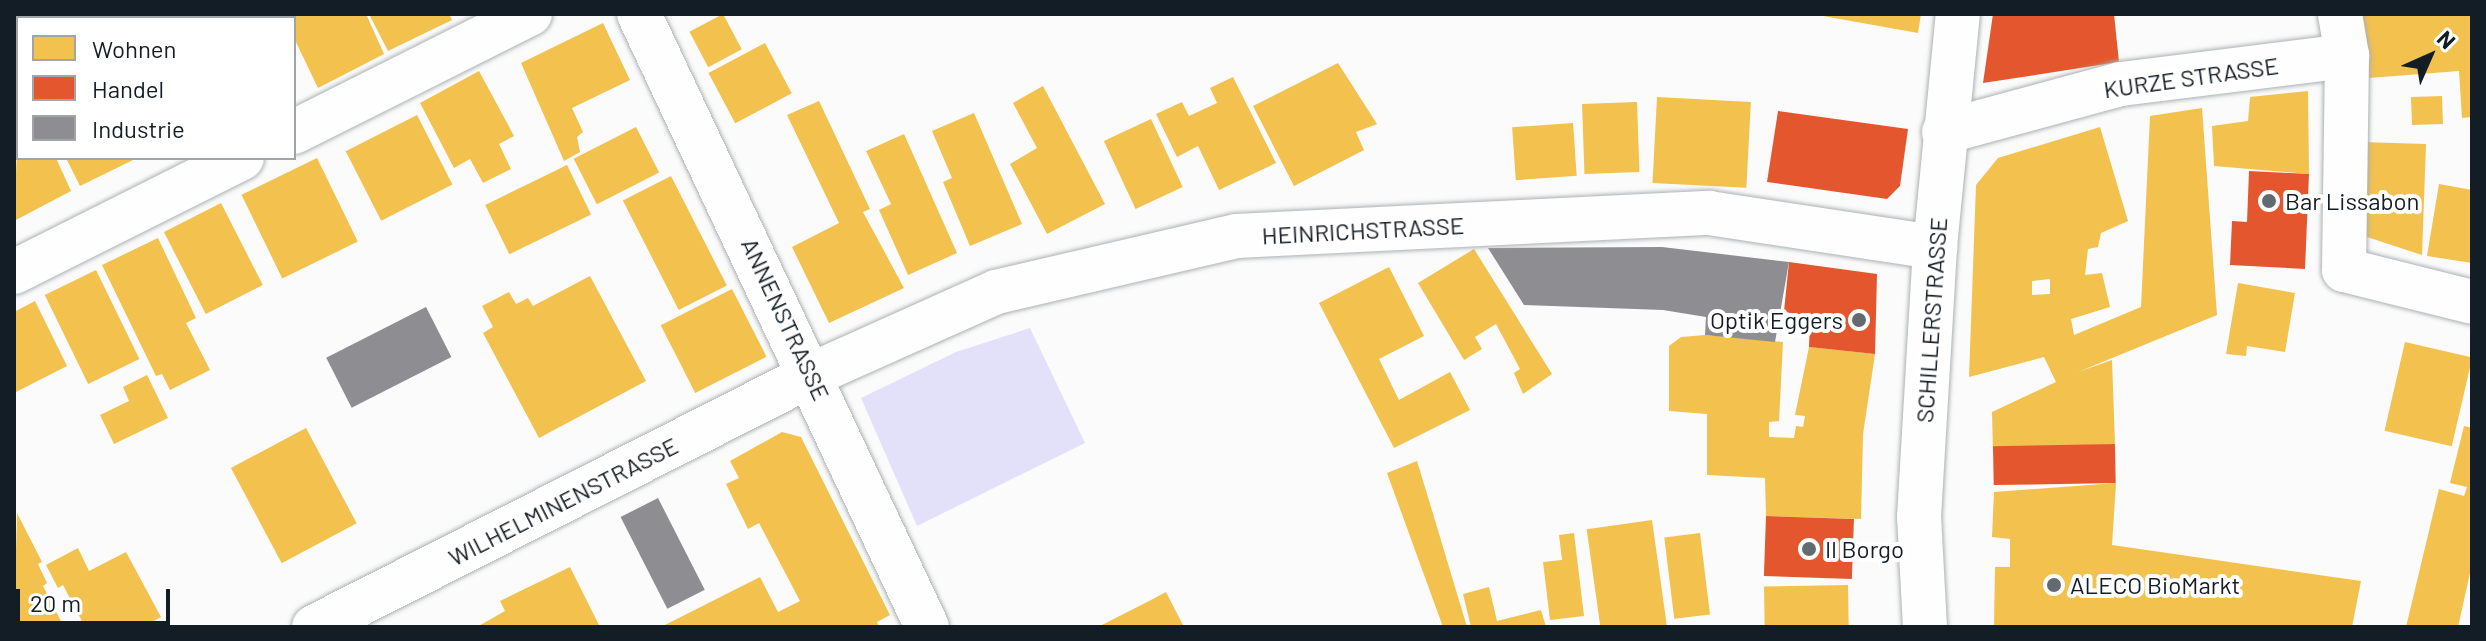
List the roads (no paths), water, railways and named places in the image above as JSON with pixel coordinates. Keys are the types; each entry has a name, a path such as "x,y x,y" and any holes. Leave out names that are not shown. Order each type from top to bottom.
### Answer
{"street":[{"path":"296,131 530,14"},
{"name":"ANNENSTRASSE","path":"639,14 813,374 927,627"},
{"name":"SCHILLERSTRASSE","path":"1925,627 1919,517 1935,247 1958,14"},
{"path":"2340,14 2347,56 2344,270 2472,302"},
{"name":"KURZE STRASSE","path":"1944,132 2121,84 2347,56"},
{"path":"14,272 238,160"},
{"name":"HEINRICHSTRASSE","path":"813,374 996,292 1236,236 1709,213 1935,247"},
{"name":"WILHELMINENSTRASSE","path":"314,627 813,374"}],"place":[{"name":"Bar Lissabon","path":"2269,201"},
{"name":"Optik Eggers","path":"1859,320"},
{"name":"Il Borgo","path":"1809,549"},
{"name":"ALECO BioMarkt","path":"2054,585"}]}
